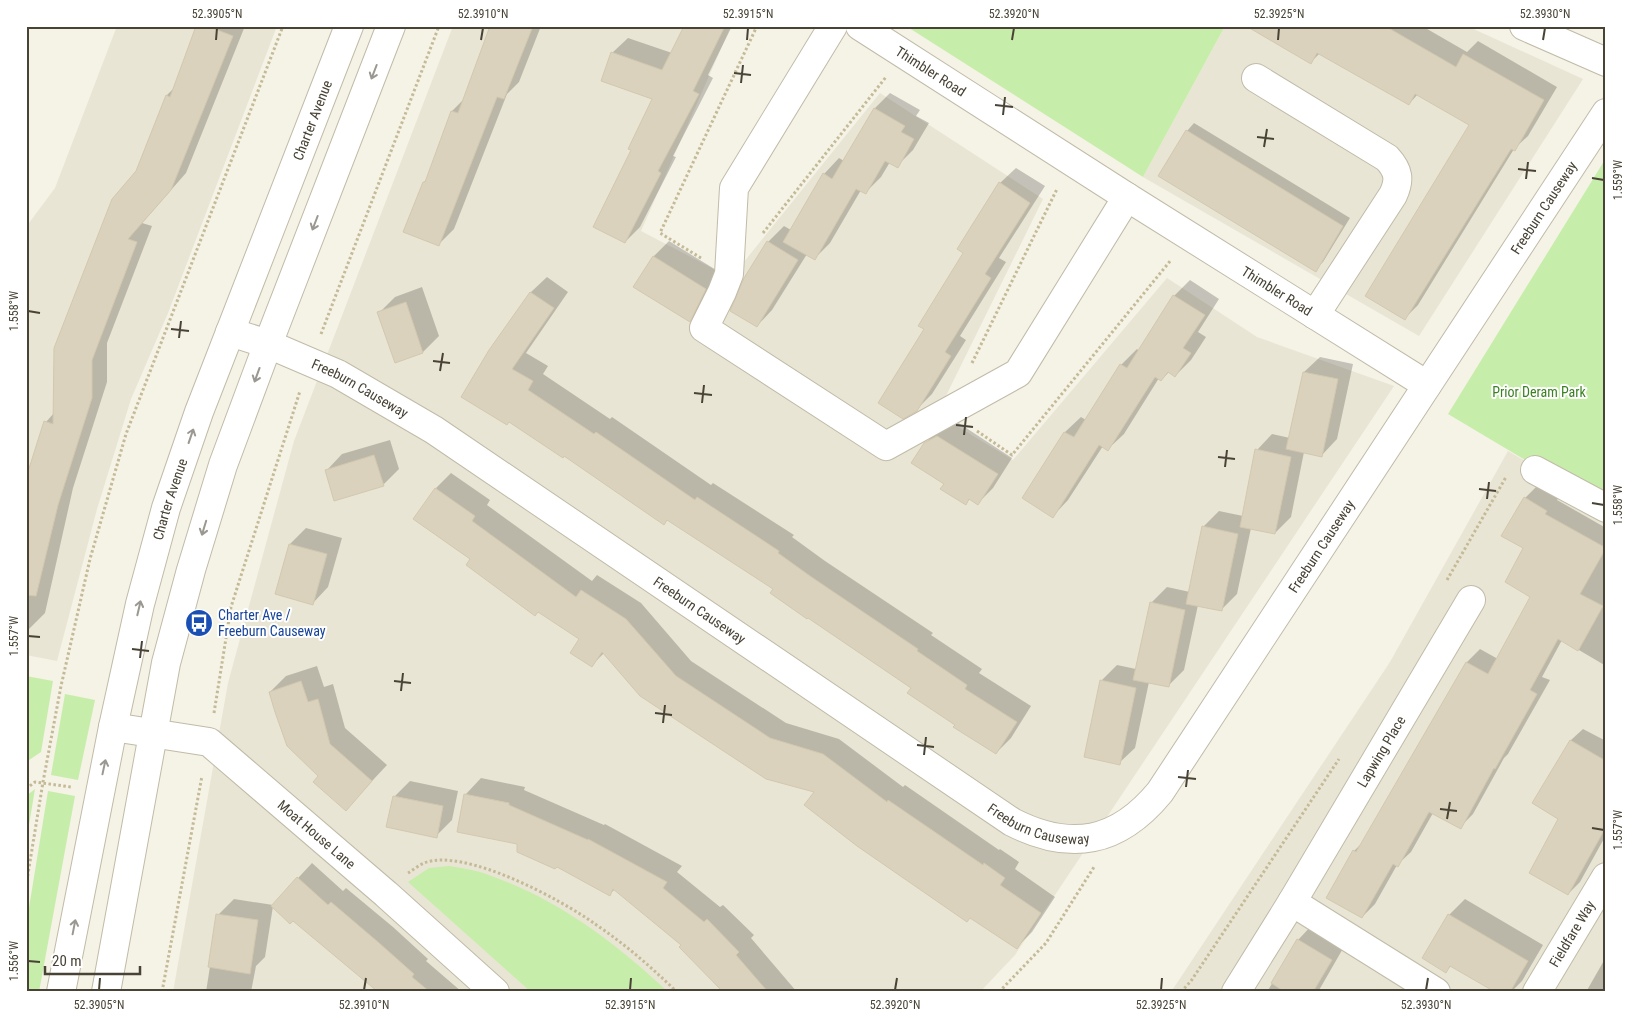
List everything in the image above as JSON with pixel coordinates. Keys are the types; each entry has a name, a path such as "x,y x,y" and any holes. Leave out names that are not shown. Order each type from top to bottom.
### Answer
{"street":[{"name":"Charter Avenue","path":"61,992 113,727 140,604 166,508 199,412 349,26"},
{"path":"106,992 166,663 191,570 223,465 391,26"},
{"path":"834,26 734,188 730,274 704,328 886,446 1018,373 1127,197"},
{"name":"Thimbler Road","path":"860,26 1127,197 1427,385"},
{"path":"1524,26 1606,62"},
{"path":"1256,78 1387,158 1398,174 1398,184 1393,195 1316,315"},
{"name":"Freeburn Causeway","path":"230,332 268,344 338,374 465,450 1012,822 1040,834 1069,838 1096,836 1119,828 1140,815 1160,792 1606,113"},
{"path":"1535,470 1606,508"},
{"name":"Lapwing Place","path":"1236,992 1292,902 1471,600"},
{"path":"113,727 209,742"},
{"name":"Moat House Lane","path":"209,742 386,894 495,992"},
{"name":"Fieldfare Way","path":"1538,992 1606,877"},
{"path":"1292,902 1436,992"}],"path":[{"path":"26,886 61,686 90,559 126,434 282,26"},
{"path":"162,992 209,742 231,607 310,361 439,26"},
{"path":"1444,584 1508,473"},
{"path":"1181,992 1191,981 1339,758"},
{"path":"26,789 35,782 43,782"},
{"path":"999,992 1046,942 1119,828"},
{"path":"386,894 407,873 425,862 453,860 498,872 550,897 594,923 645,961 677,992"}],"shaded area":[{"path":"117,26 277,26 168,313 131,399 97,509 57,661 26,655 26,227 55,188"},
{"path":"453,26 731,26 641,231 731,278 880,93 1043,199 937,414 1013,460 1167,278 1257,337 1394,386 1015,955 980,992 173,992 228,683 294,441"},
{"path":"1225,26 1467,26 1583,79 1419,336 1143,177"},
{"path":"1508,451 1606,508 1606,992 1171,992 1390,662"}],"green space":[{"path":"906,26 1225,26 1143,177"},
{"name":"Prior Deram Park","path":"1606,158 1606,508 1448,414"},
{"path":"26,676 53,681 41,752 26,762"},
{"path":"65,694 95,700 78,780 51,775"},
{"path":"35,789 26,843 26,796"},
{"path":"48,791 75,796 39,992 26,992 26,926"},
{"path":"449,866 473,870 512,884 560,909 606,939 668,992 531,992 408,882 429,868"}],"building":[{"path":"196,26 207,26 233,36 171,190 128,239 137,242 92,360 92,398 58,505 36,596 26,595 26,478 44,421 53,424 54,348 112,199 136,171 166,95 170,97"},
{"path":"490,26 533,26 504,99 497,97 439,246 403,232 423,182 425,182 451,111 458,113"},
{"path":"684,26 725,26 693,91 699,94 658,171 661,173 625,243 593,227 631,150 628,149 652,99 601,81 611,52 662,70"},
{"path":"1246,26 1385,26 1456,67 1463,54 1544,100 1515,151 1511,149 1405,320 1365,296 1469,125 1415,94 1409,105 1317,53 1311,64"},
{"path":"874,108 905,126 901,132 914,139 898,168 885,161 866,194 856,189 815,260 783,242 823,173 832,179"},
{"path":"1186,130 1343,226 1316,272 1158,176"},
{"path":"999,182 1030,203 985,274 991,278 945,352 951,356 917,411 903,419 878,403 924,329 918,326 963,253 957,249"},
{"path":"767,241 798,260 757,327 730,311 744,278"},
{"path":"653,256 706,289 690,322 633,287"},
{"path":"530,292 554,308 512,369 533,381 528,390 594,434 596,432 695,500 697,497 779,551 778,553 810,576 918,649 917,651 967,685 965,689 1017,722 996,754 953,727 955,725 907,693 911,688 770,593 773,589 667,520 664,525 564,456 563,458 509,422 507,425 461,397 489,350"},
{"path":"1173,295 1205,315 1183,348 1191,353 1175,377 1168,372 1161,381 1155,377 1108,451 1099,445 1053,518 1022,498 1064,432 1074,437 1120,364 1127,368"},
{"path":"406,302 423,353 395,363 377,312"},
{"path":"1303,372 1338,379 1322,457 1286,449"},
{"path":"937,436 998,474 978,505 969,499 966,505 940,489 944,484 911,463 924,443"},
{"path":"1255,449 1291,457 1275,534 1240,527"},
{"path":"374,455 384,486 334,501 325,470"},
{"path":"435,488 475,516 472,521 576,597 581,590 626,619 676,676 770,738 823,754 887,802 888,800 1005,878 1000,885 1041,913 1017,949 970,918 967,922 857,846 804,805 814,792 766,779 640,696 602,652 592,667 570,653 579,639 538,612 535,616 466,565 470,559 413,519"},
{"path":"1524,497 1547,511 1545,514 1606,548 1580,594 1603,606 1578,651 1558,639 1530,690 1537,694 1461,829 1429,812 1398,867 1393,864 1362,918 1326,898 1353,850 1356,852 1466,662 1488,674 1530,597 1505,582 1523,548 1501,536"},
{"path":"1202,526 1238,534 1222,611 1186,604"},
{"path":"289,544 327,554 313,605 275,594"},
{"path":"1150,602 1185,610 1169,687 1133,680"},
{"path":"1100,680 1136,688 1120,765 1084,757"},
{"path":"301,681 308,702 318,699 330,744 372,781 346,811 313,782 318,776 287,746 275,712 269,692"},
{"path":"1570,740 1606,761 1606,827 1568,895 1529,873 1558,819 1532,803"},
{"path":"464,794 509,803 509,805 588,839 667,882 663,888 704,922 707,919 739,952 736,955 768,992 723,992 679,947 681,945 613,889 610,896 557,867 555,869 517,852 517,844 457,832"},
{"path":"393,796 443,806 437,838 386,827"},
{"path":"297,877 328,905 331,902 378,942 414,974 412,977 430,992 378,992 293,921 290,924 271,906"},
{"path":"216,914 258,920 250,974 208,967"},
{"path":"1448,914 1528,961 1510,992 1495,992 1450,966 1446,973 1422,958"},
{"path":"1297,939 1332,960 1313,992 1285,992 1271,983"}],"place":[{"name":"Charter Ave / Freeburn Causeway","path":"199,623"}]}
